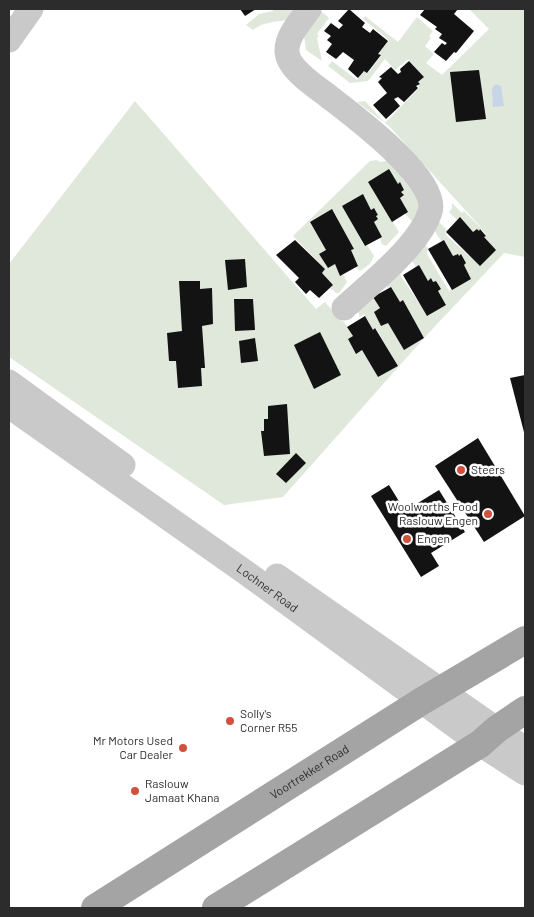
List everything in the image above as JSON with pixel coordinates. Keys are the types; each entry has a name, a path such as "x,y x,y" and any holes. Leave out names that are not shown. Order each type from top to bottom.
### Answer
{"main road":[{"name":"Voortrekker Road","path":"95,908 431,695 525,640"},
{"path":"216,908 488,736 525,710"}],"street":[{"path":"9,40 31,9"},
{"path":"310,9 291,36 287,50 294,68 376,134 423,183 430,197 431,210 425,224 413,242 344,308"},
{"name":"Lochner Road","path":"9,382 256,561 431,695 488,736 525,773"},
{"name":"Lochner Road","path":"9,406 245,572 431,695"},
{"name":"Lochner Road","path":"488,736 525,749"}],"shaded area":[{"path":"273,9 291,9 292,11 287,20 265,24 253,30 246,25 259,14 273,11"},
{"path":"469,9 525,9 525,257 504,253 424,338 403,300 400,302 391,287 388,288 386,285 398,265 402,273 400,275 428,316 446,304 438,291 441,289 436,281 433,282 431,279 428,281 419,265 416,267 409,255 422,238 428,249 427,254 449,291 471,279 464,265 466,263 462,255 459,256 457,254 453,256 445,240 442,242 434,230 439,222 447,230 445,232 447,236 480,265 484,237 486,235 481,229 473,232 460,218 457,220 449,212 452,208 452,203 462,213 464,211 486,233 385,123 419,88 418,85 420,84 418,82 424,77 408,59 395,70 385,59 368,81 350,83 328,66 332,61 357,80 364,71 368,73 381,56 378,54 389,40 363,19 365,16 398,42 417,17 433,31 429,36 431,38 425,46 434,54 426,63 442,75 489,29"},
{"path":"321,11 329,18 317,34 319,36 317,38 322,61 306,50 304,35 317,12"},
{"path":"135,101 316,309 325,302 344,322 353,336 348,339 356,353 362,350 378,377 398,366 376,328 373,330 364,314 360,317 356,308 373,297 380,308 374,312 381,326 388,323 404,349 424,338 283,497 224,505 9,357 9,264"},
{"path":"365,101 385,123 357,102"},
{"path":"377,160 380,162 392,160 414,184 421,208 412,221 405,214 408,212 400,198 403,195 401,192 404,190 400,182 398,184 368,182 399,232 386,246 382,244 380,238 382,237 374,222 378,215 374,208 371,210 363,195 343,206 364,246 367,245 374,256 370,264 360,271 356,267 358,265 351,250 354,249 333,210 310,223 326,250 319,254 327,267 335,264 340,275 343,274 347,282 339,293 336,293 330,288 333,285 322,273 325,269 293,236 370,161"}],"water":[{"path":"496,84 501,86 504,106 493,107 492,88"}],"building":[{"path":"240,9 256,9 245,16"},
{"path":"349,9 365,23 362,27 370,33 373,29 388,41 378,54 381,55 367,73 364,71 358,78 348,69 354,60 343,52 336,59 326,52 332,44 327,40 331,36 324,31 331,23 339,29 343,25 338,21"},
{"path":"425,9 458,9 454,14 474,31 456,53 454,52 446,61 434,52 442,43 445,45 447,43 439,38 442,34 435,29 437,27 420,15"},
{"path":"409,61 424,77 418,82 420,84 416,86 418,88 404,102 398,97 394,99 400,106 386,119 373,105 387,93 378,82 382,78 379,77 391,67 398,74 401,72 400,69"},
{"path":"479,70 486,119 456,122 450,72"},
{"path":"389,169 404,190 401,192 404,195 400,198 408,212 392,222 368,182"},
{"path":"363,194 371,210 374,208 378,215 376,216 378,219 374,222 382,237 365,246 342,206"},
{"path":"332,209 354,249 351,250 358,266 340,276 335,264 328,268 319,254 326,250 310,222"},
{"path":"460,217 473,232 480,229 486,236 484,237 496,250 480,266 446,232"},
{"path":"295,240 325,269 322,273 333,285 319,298 310,290 306,294 295,282 299,278 276,255"},
{"path":"444,240 453,256 461,254 471,279 452,290 428,249"},
{"path":"245,259 247,287 228,290 225,260"},
{"path":"419,265 428,281 431,278 433,282 436,281 441,289 438,291 446,305 427,316 403,275"},
{"path":"179,281 200,281 200,289 212,288 213,324 202,326 205,368 201,368 202,386 178,388 176,361 169,361 167,333 182,331"},
{"path":"391,287 400,302 403,300 424,338 404,350 388,323 381,326 374,312 380,308 373,297"},
{"path":"234,299 253,299 255,330 235,331"},
{"path":"365,316 373,330 375,328 398,366 378,377 362,350 356,354 348,339 353,336 347,327"},
{"path":"320,332 341,375 314,389 294,345"},
{"path":"255,338 258,361 241,363 239,341"},
{"path":"525,375 525,436 510,378"},
{"path":"287,404 290,454 264,456 261,431 264,431 264,419 268,419 268,406"},
{"path":"478,438 525,516 484,542 435,466"},
{"path":"296,453 306,463 286,483 276,474"},
{"path":"389,485 405,511 439,490 465,532 431,553 439,566 421,577 371,496"}],"place":[{"name":"Steers","path":"461,470"},
{"name":"Woolworths Food Raslouw Engen","path":"488,514"},
{"name":"Engen","path":"407,539"},
{"name":"Solly's Corner R55","path":"230,721"},
{"name":"Mr Motors Used Car Dealer","path":"183,748"},
{"name":"Raslouw Jamaat Khana","path":"135,791"}]}
